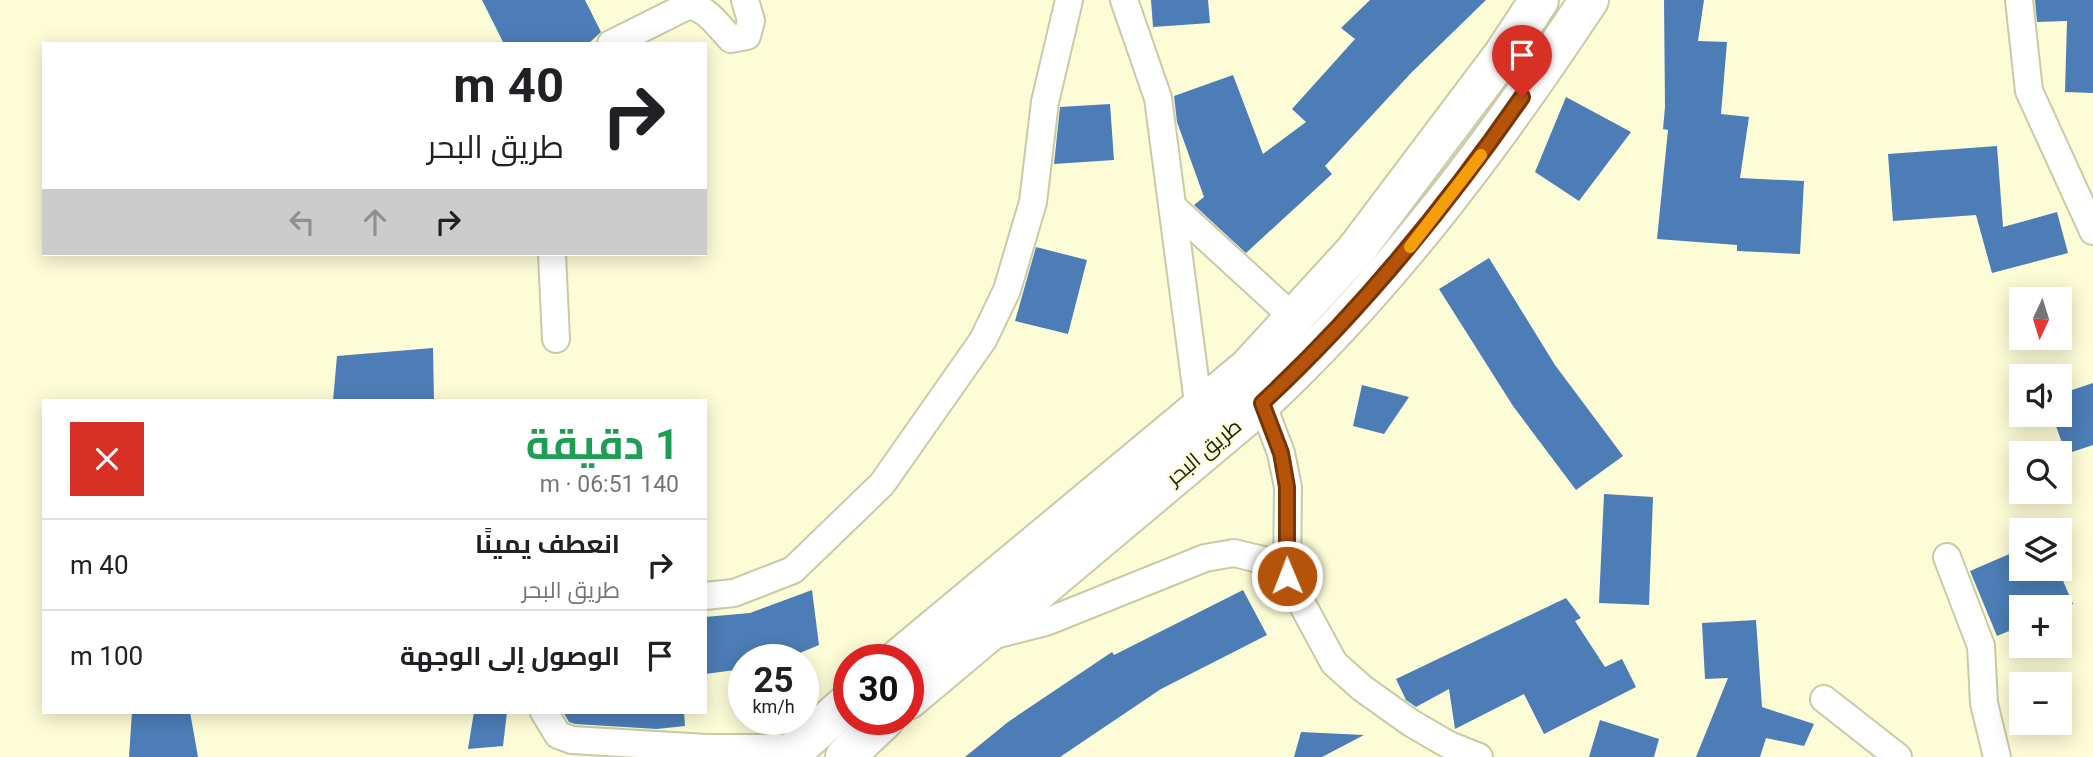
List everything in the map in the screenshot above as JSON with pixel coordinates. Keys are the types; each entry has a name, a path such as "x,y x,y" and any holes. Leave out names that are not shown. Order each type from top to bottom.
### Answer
{"highway":[{"name":"طريق البحر","path":"916,644 1248,368 1356,250 1503,55 1539,0"},
{"name":"طريق البحر","path":"924,687 1262,403 1371,293 1429,224 1490,143 1589,0"},
{"path":"792,753 833,716"},
{"path":"845,757 868,735"}],"street":[{"path":"615,42 687,6 697,6 705,11 732,39 747,36 751,21 745,0"},
{"path":"707,596 734,593 793,570 882,484 984,340 1007,290 1033,202 1045,102 1069,0"},
{"path":"1124,0 1158,98 1199,410"},
{"path":"2019,0 2029,91 2047,136 2093,231"},
{"path":"1173,207 1294,318"},
{"path":"552,256 556,338"},
{"path":"1262,403 1281,453 1287,487 1287,576"},
{"path":"983,638 1046,622 1205,558 1234,553 1263,559 1287,576 1334,663 1362,688 1410,723 1449,746 1479,757"},
{"path":"1947,557 1981,646 1984,703 1997,757"},
{"path":"1825,699 1898,757"},
{"path":"545,714 558,735 572,740 792,753"}],"building":[{"path":"482,0 585,0 601,32 590,42 503,42"},
{"path":"1151,0 1208,0 1210,23 1153,27"},
{"path":"1370,0 1486,0 1411,73 1325,166 1332,174 1246,253 1194,205 1204,197 1177,122 1174,96 1233,75 1263,154 1306,122 1292,109 1355,39 1341,28"},
{"path":"1664,0 1704,0 1698,41 1727,42 1721,114 1749,117 1740,178 1804,181 1800,254 1737,251 1737,245 1657,239 1668,130 1663,129"},
{"path":"2035,0 2093,0 2093,93 2065,92 2067,21 2037,22"},
{"path":"1566,97 1631,132 1579,201 1535,172"},
{"path":"1110,104 1114,160 1054,164 1060,107"},
{"path":"1997,146 2003,227 2057,212 2068,253 1992,273 1976,215 1893,221 1888,154"},
{"path":"1036,247 1087,260 1068,334 1015,321"},
{"path":"1489,258 1555,365 1623,456 1576,490 1513,406 1439,289"},
{"path":"433,348 434,399 333,399 337,356"},
{"path":"2093,383 2093,445 2072,452 2072,441 2061,441 2056,427 2072,427 2072,390"},
{"path":"1362,385 1409,397 1384,434 1353,426"},
{"path":"1604,494 1653,497 1649,605 1599,603"},
{"path":"2009,554 2009,581 2063,581 2069,595 2009,595 2009,631 1997,636 1970,571"},
{"path":"812,590 819,644 728,644 728,671 707,674 707,617 750,613"},
{"path":"1243,590 1267,635 1161,689 1060,757 965,757 1008,722 1112,652 1114,655"},
{"path":"1566,598 1581,618 1575,621 1605,667 1622,659 1636,687 1544,734 1524,694 1455,729 1449,689 1416,707 1406,700 1396,679"},
{"path":"1756,620 1762,707 1814,724 1804,746 1766,738 1760,757 1696,757 1728,678 1705,679 1702,623"},
{"path":"132,714 190,714 198,757 129,757"},
{"path":"474,714 507,714 503,746 468,749"},
{"path":"564,714 684,714 685,726 657,729 569,722"},
{"path":"1600,720 1659,739 1654,757 1589,757"},
{"path":"1301,732 1364,735 1322,757 1294,757"}],"slow traffic":[{"path":"1410,247 1481,155"}],"route":[{"path":"1287,576 1287,487 1281,453 1262,403 1371,293 1429,224 1522,97"}]}
